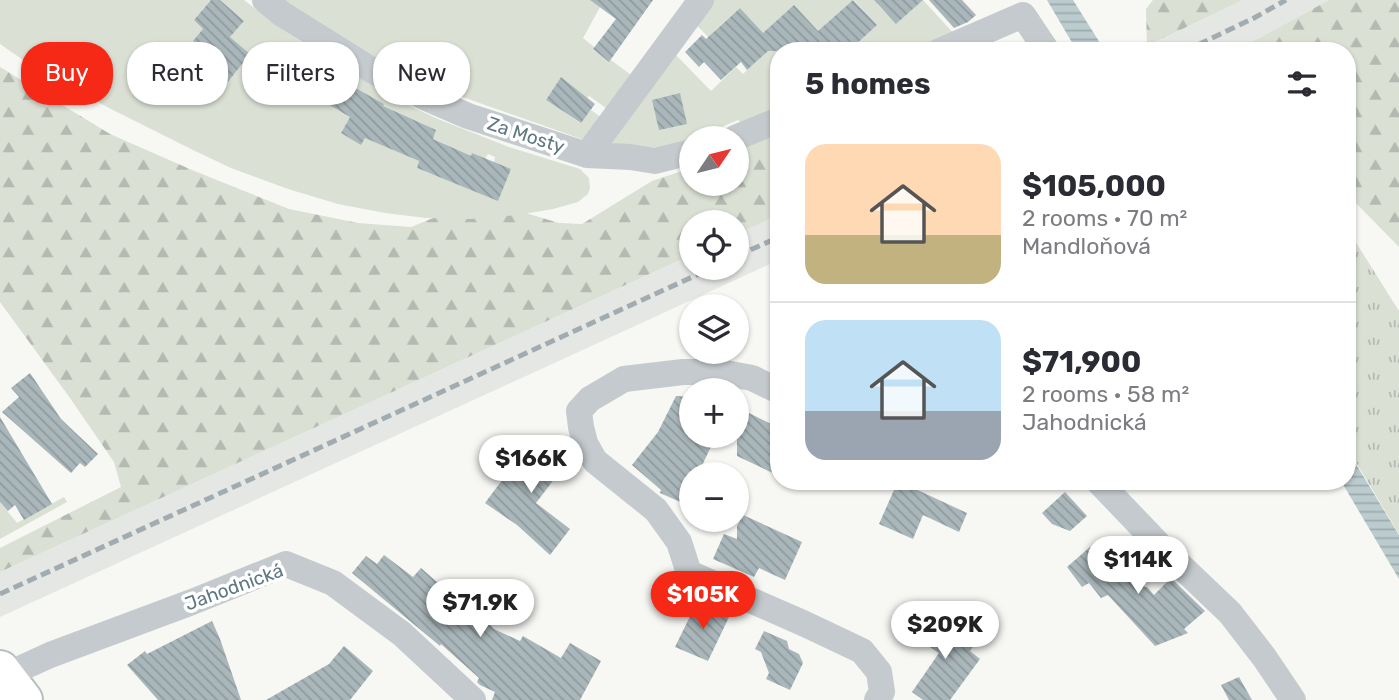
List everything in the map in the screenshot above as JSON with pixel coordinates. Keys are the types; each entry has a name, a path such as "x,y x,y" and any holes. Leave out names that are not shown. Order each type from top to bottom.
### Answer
{"street":[{"name":"Za Mosty","path":"265,0 282,14 373,71 468,116 587,155 655,161 679,155"},
{"path":"587,155 701,0"},
{"path":"961,42 1023,15 1041,42"},
{"path":"749,132 770,124"},
{"path":"770,386 752,377 720,372 683,372 624,379 590,399 579,411 584,443 595,461 656,510 679,542 689,573 862,651 878,671 882,692 877,700"},
{"path":"1107,490 1230,613 1293,700"},
{"name":"Jahodnická","path":"7,681 50,654 286,564 333,583 402,634 473,700"}],"shaded area":[{"path":"1047,0 1073,0 1099,42 1072,42"},
{"path":"1243,0 1329,0 1251,42 1156,42"},
{"path":"770,219 770,264 749,274 749,229"},
{"path":"679,261 679,280 735,280 705,294 679,294 679,306 0,617 0,572"},
{"path":"1356,464 1399,535 1399,579 1346,490 1356,490"}],"green space":[{"path":"0,0 211,0 194,20 203,29 208,42 127,42 127,105 228,105 228,81 242,64 242,105 329,105 350,117 341,133 361,144 383,105 408,105 509,147 580,169 589,178 590,188 588,194 578,202 553,209 470,219 426,218 338,204 231,168 104,105 113,105 113,42 21,42 21,58 0,44","holes":["436,130 433,139 445,144 431,174 417,168 419,161 394,150","472,154 485,159 488,154 495,157 494,162 459,185"]},
{"path":"220,0 244,0 301,42 242,42 242,47 230,37 244,21"},
{"path":"276,0 604,0 583,38 594,47 593,50 635,78 587,141 470,100 470,42 373,42 373,57 359,49 359,42 348,42","holes":["561,77 587,98 589,96 609,110 602,118 591,110 580,123 546,100"]},
{"path":"707,0 853,0 826,24 850,42 826,42 794,6 782,42 770,42 770,115 744,125 738,120 724,126 679,126 679,144 665,148 602,146 671,50 711,91 736,67 743,74 769,49 754,24 740,8 709,38 692,20"},
{"path":"854,0 882,0 877,4 896,24 915,7 908,0 923,0 955,35 939,42 859,42 877,25"},
{"path":"1153,0 1243,0 1155,42 1147,42 1146,9"},
{"path":"1329,0 1399,0 1399,247 1356,203 1356,42 1251,42"},
{"path":"0,67 21,80 21,105 62,105 110,134 289,209 358,223 411,227 460,207 519,211 559,223 582,224 652,181 679,172 679,196 749,196 749,145 770,137 770,219 749,229 749,210 679,210 679,261 0,572 0,548 121,487 114,462 0,302"},
{"path":"359,77 373,85 373,98 359,90"},
{"path":"1356,243 1399,311 1399,534 1356,462"},
{"path":"64,497 67,502 0,539 0,502 17,523"}],"building":[{"path":"211,0 220,0 244,21 230,37 242,47 242,64 228,82 228,42 194,42 203,29 194,20"},
{"path":"590,0 653,0 609,62 593,49 616,19"},
{"path":"853,0 877,25 859,42 770,42 770,51 747,70 741,62 721,80 704,62 699,67 685,52 702,35 706,39 740,8 763,33 794,5 818,31"},
{"path":"874,0 923,0 896,24"},
{"path":"929,0 962,0 976,15 954,28"},
{"path":"561,77 595,104 581,123 546,100"},
{"path":"359,90 373,98 373,105 384,105 436,130 433,139 471,156 472,153 511,169 498,201 417,168 419,161 365,138 361,145 341,133 350,117 329,105 359,105"},
{"path":"680,93 687,124 659,130 652,100"},
{"path":"30,373 61,419 98,454 85,467 80,463 71,473 2,412 19,397 11,388"},
{"path":"676,396 679,396 679,448 710,448 704,462 679,462 679,501 660,493 661,490 632,465 658,432"},
{"path":"749,413 770,424 770,472 737,456 737,448 749,448"},
{"path":"0,417 52,504 24,520 15,505 8,511 0,502"},
{"path":"543,442 568,461 536,503 570,529 550,555 517,525 485,503 529,444"},
{"path":"894,490 917,490 967,513 959,532 923,515 913,539 879,524"},
{"path":"1065,492 1087,516 1070,531 1052,524 1042,513"},
{"path":"749,518 802,542 785,580 759,568 754,577 713,559 724,534 737,539 737,532 749,532"},
{"path":"1090,547 1099,557 1109,548 1154,595 1171,578 1205,611 1184,629 1188,633 1155,646 1108,595 1101,598 1089,583 1082,587 1067,567"},
{"path":"384,555 413,577 421,568 494,629 520,641 523,636 561,658 570,643 601,661 580,700 492,700 495,692 480,685 477,682 479,678 441,644 440,646 352,573 366,556 377,564"},
{"path":"698,600 730,615 708,661 675,647"},
{"path":"930,614 974,645 970,651 980,659 950,700 923,700 912,692 939,653 918,639 921,634 918,632"},
{"path":"212,621 241,700 158,700 127,665 145,651 147,654"},
{"path":"764,631 787,641 789,649 799,654 803,663 790,690 766,679 769,673 761,652 755,649"},
{"path":"344,646 373,671 350,700 266,700 329,664"},
{"path":"1239,677 1252,700 1229,700 1221,685"}],"railway":[{"path":"1204,42 1286,0"},
{"path":"749,251 770,241"},
{"path":"0,594 686,280"}]}
